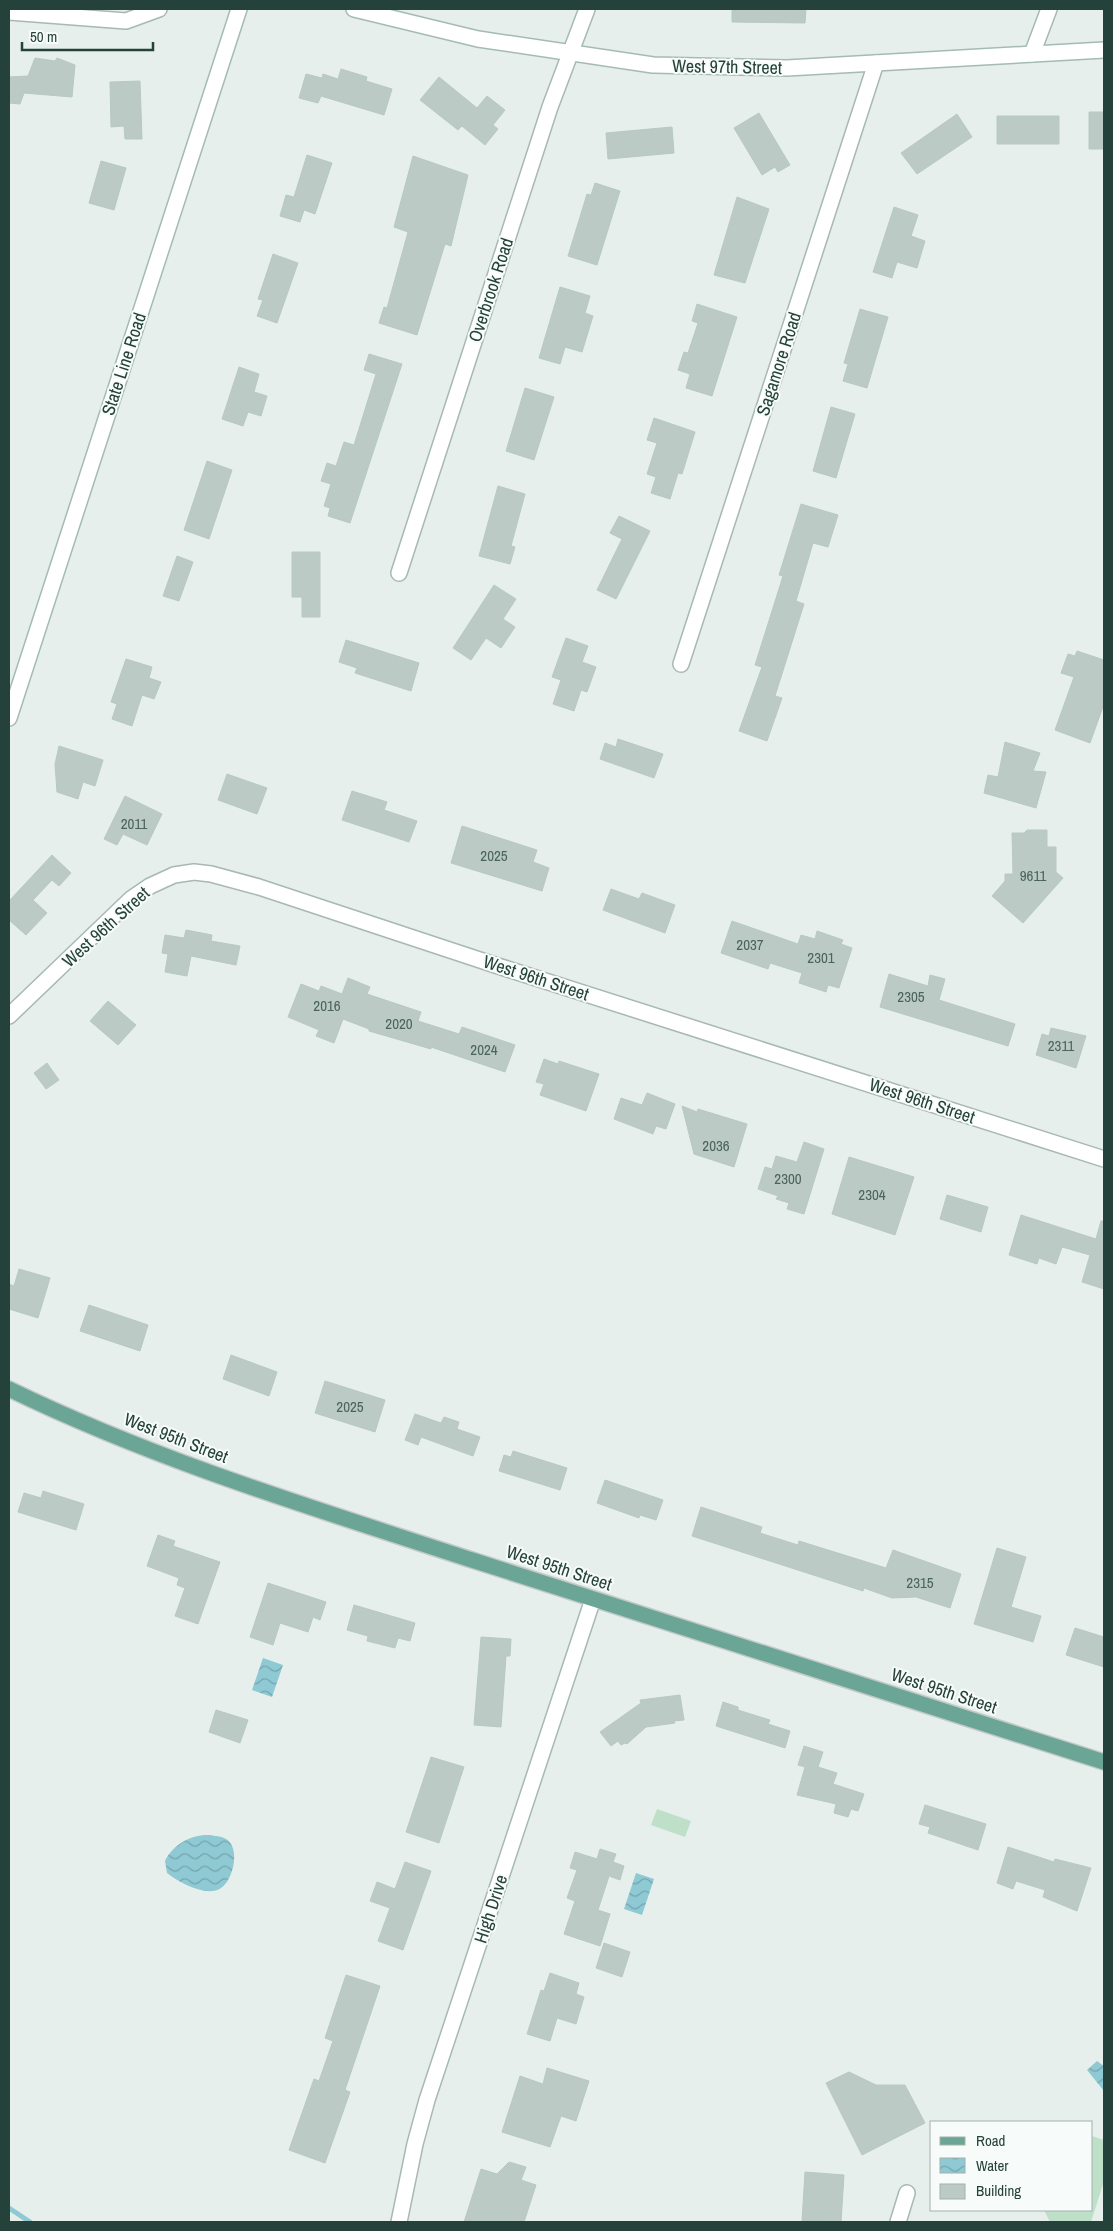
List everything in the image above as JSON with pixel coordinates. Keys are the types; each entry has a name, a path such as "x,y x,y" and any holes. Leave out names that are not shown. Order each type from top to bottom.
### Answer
{"main road":[{"name":"West 95th Street","path":"9,1389 155,1452 235,1481 593,1599 1104,1762"}],"street":[{"path":"9,12 126,21 159,9"},
{"name":"State Line Road","path":"9,718 239,9"},
{"name":"West 97th Street","path":"354,9 478,39 653,65 718,68 787,68 1104,50"},
{"name":"Overbrook Road","path":"399,572 550,107 587,9"},
{"path":"1032,54 1049,9"},
{"name":"Sagamore Road","path":"682,664 876,63"},
{"name":"West 96th Street","path":"9,1016 131,899 150,886 174,875 194,872 211,874 259,887 495,965 1104,1159"},
{"name":"High Drive","path":"399,2222 415,2144 427,2100 593,1599"},
{"path":"898,2222 907,2193"}],"green space":[{"path":"657,1809 691,1821 685,1837 651,1825"},
{"path":"1093,2136 1104,2140 1104,2181 1091,2222 1050,2222 1045,2212 1093,2211"}],"water":[{"path":"263,1658 283,1665 272,1697 252,1690"},
{"path":"210,1835 226,1839 231,1843 233,1849 234,1864 232,1871 221,1888 215,1891 208,1891 193,1888 167,1873 165,1861 178,1845 196,1836"},
{"path":"636,1873 654,1879 642,1915 624,1909"},
{"path":"1097,2061 1104,2066 1104,2091 1087,2070"}],"building":[{"path":"732,9 806,9 805,23 732,22"},
{"path":"35,58 55,61 57,58 75,65 72,97 24,93 20,104 9,103 9,77 28,76"},
{"path":"341,69 367,77 366,81 392,89 384,115 321,96 318,103 299,98 306,74 322,78 323,74 338,79"},
{"path":"439,77 477,108 487,96 505,110 493,125 498,129 485,145 462,126 458,130 420,100"},
{"path":"140,81 142,139 125,139 124,126 111,127 110,82"},
{"path":"1089,112 1104,112 1104,149 1089,149"},
{"path":"759,113 790,165 778,172 775,167 762,175 734,128"},
{"path":"957,114 972,137 917,174 901,153"},
{"path":"997,116 1059,116 1059,144 997,144"},
{"path":"672,127 674,153 608,159 606,133"},
{"path":"307,155 332,163 315,214 304,210 300,222 280,216 286,195 294,197"},
{"path":"413,156 468,175 451,246 445,244 417,335 379,323 384,307 387,308 408,232 394,227"},
{"path":"101,161 126,168 114,210 89,203"},
{"path":"595,183 620,191 597,265 568,256 587,194 591,195"},
{"path":"737,197 769,209 745,283 714,275"},
{"path":"894,207 918,215 911,236 925,241 917,268 897,262 892,278 873,272"},
{"path":"273,254 298,263 277,323 257,316 263,300 258,299"},
{"path":"560,287 590,296 585,313 593,316 582,352 565,347 560,364 539,358"},
{"path":"697,304 737,317 712,396 686,388 690,374 678,370 684,352 688,353 698,323 692,321"},
{"path":"860,309 888,317 867,388 843,381 848,364 844,363"},
{"path":"369,354 402,364 350,523 328,516 330,508 324,506 331,484 321,481 327,463 336,466 344,442 354,445 376,374 364,370"},
{"path":"239,367 259,374 254,392 267,396 261,416 248,412 243,426 222,419"},
{"path":"525,388 554,397 534,460 506,451"},
{"path":"831,407 855,414 836,478 813,471"},
{"path":"654,418 695,432 682,474 678,473 670,499 651,493 656,477 647,474 657,443 647,440"},
{"path":"207,461 232,470 209,539 184,530"},
{"path":"498,486 525,494 511,546 515,547 510,564 479,556"},
{"path":"801,504 838,515 828,547 813,543 796,601 804,604 775,696 782,698 767,741 739,731 762,667 755,665 783,576 779,575"},
{"path":"619,516 650,531 616,599 597,590 622,539 610,533"},
{"path":"292,552 320,552 320,617 302,617 302,597 292,597"},
{"path":"177,556 193,562 179,601 163,596"},
{"path":"494,585 516,599 503,619 515,627 501,648 486,638 471,660 453,648"},
{"path":"566,638 588,646 582,662 596,667 587,692 581,690 574,711 553,704 561,680 552,677"},
{"path":"346,640 419,663 411,691 355,673 357,668 339,662"},
{"path":"1077,651 1104,660 1104,704 1090,743 1055,730 1074,677 1061,673 1068,654 1075,656"},
{"path":"126,659 152,667 149,678 161,682 154,699 142,695 132,726 112,719 117,704 111,702"},
{"path":"618,739 663,754 654,778 600,759 605,743 616,747"},
{"path":"1005,742 1040,753 1033,771 1046,772 1036,808 984,793 988,775 998,777"},
{"path":"59,746 103,760 95,786 83,782 78,799 57,792 55,764"},
{"path":"227,774 267,788 257,814 218,800"},
{"path":"352,791 387,802 384,810 417,821 409,842 342,820"},
{"path":"125,796 162,814 147,845 123,834 117,845 104,839"},
{"path":"462,826 537,850 533,862 549,868 542,891 451,863"},
{"path":"1027,830 1047,830 1047,847 1056,847 1056,872 1063,878 1023,923 992,896 1005,881 1005,874 1013,874 1012,833 1024,833"},
{"path":"52,855 71,873 59,886 52,880 33,900 47,913 26,935 9,920 9,901"},
{"path":"611,889 639,899 642,893 675,905 665,933 603,910"},
{"path":"732,921 798,944 801,935 815,939 817,931 843,940 841,944 852,948 839,988 828,985 826,992 799,983 802,973 770,963 768,969 721,953"},
{"path":"186,930 212,935 211,941 240,946 236,965 191,956 187,976 165,972 168,954 162,953 165,935 184,938"},
{"path":"889,974 928,986 930,975 945,979 939,1000 1015,1024 1008,1046 880,1007"},
{"path":"348,978 370,987 367,994 421,1012 418,1021 459,1034 462,1027 515,1045 505,1072 431,1047 431,1049 369,1031 369,1029 343,1019 334,1043 316,1036 319,1030 288,1017 301,984 319,991 321,986 342,994"},
{"path":"108,1001 136,1025 118,1045 90,1021"},
{"path":"1051,1028 1086,1036 1076,1068 1036,1055 1042,1034 1049,1036"},
{"path":"544,1059 558,1064 559,1061 599,1074 586,1111 540,1095 544,1084 536,1082"},
{"path":"47,1063 59,1080 46,1089 34,1073"},
{"path":"647,1093 675,1104 666,1129 656,1126 653,1134 614,1119 621,1098 642,1105"},
{"path":"682,1106 697,1112 698,1109 747,1124 734,1167 694,1154"},
{"path":"804,1142 824,1149 804,1214 787,1209 789,1203 776,1199 778,1196 758,1189 765,1167 772,1169 776,1156 797,1162"},
{"path":"849,1157 914,1177 895,1235 832,1214"},
{"path":"947,1195 988,1207 981,1232 940,1219"},
{"path":"1021,1215 1096,1239 1101,1221 1104,1221 1104,1289 1082,1282 1090,1255 1062,1247 1056,1264 1039,1258 1037,1264 1009,1255"},
{"path":"19,1269 50,1278 38,1318 9,1309 9,1284 14,1286"},
{"path":"89,1305 148,1325 140,1351 80,1331"},
{"path":"231,1355 277,1372 269,1396 223,1379"},
{"path":"325,1381 385,1400 375,1432 315,1413"},
{"path":"415,1414 441,1423 444,1417 459,1422 457,1429 480,1437 473,1456 421,1437 418,1445 405,1440"},
{"path":"513,1451 567,1468 560,1490 499,1471 504,1455 511,1457"},
{"path":"605,1480 663,1500 656,1520 640,1515 639,1518 597,1503"},
{"path":"43,1491 84,1504 76,1530 18,1512 24,1493 41,1498"},
{"path":"701,1507 762,1527 760,1533 798,1545 799,1541 886,1568 893,1550 961,1574 950,1608 916,1597 892,1598 864,1588 863,1591 692,1536"},
{"path":"158,1535 175,1541 173,1546 220,1562 198,1624 175,1616 185,1588 177,1585 179,1578 147,1566"},
{"path":"997,1548 1026,1557 1011,1607 1041,1616 1033,1642 974,1624"},
{"path":"268,1583 326,1602 320,1620 313,1617 308,1632 280,1623 273,1645 250,1637"},
{"path":"354,1605 415,1623 410,1641 398,1638 395,1648 367,1641 368,1636 347,1630"},
{"path":"1075,1628 1104,1637 1104,1667 1066,1655"},
{"path":"481,1637 511,1639 510,1656 506,1656 501,1727 474,1725"},
{"path":"680,1695 684,1720 646,1727 627,1744 621,1745 618,1741 611,1746 600,1732 641,1703 640,1700"},
{"path":"723,1702 738,1707 738,1710 770,1720 768,1724 790,1731 785,1748 716,1726"},
{"path":"216,1710 248,1720 240,1743 209,1732"},
{"path":"804,1746 823,1752 818,1767 837,1773 833,1784 864,1794 858,1811 851,1809 848,1817 834,1813 836,1804 797,1795 805,1767 798,1765"},
{"path":"431,1757 464,1767 439,1843 406,1832"},
{"path":"925,1805 986,1824 978,1850 928,1833 930,1827 919,1824"},
{"path":"1008,1847 1054,1862 1055,1859 1091,1868 1077,1911 1043,1897 1045,1890 1016,1881 1013,1889 997,1883"},
{"path":"600,1849 616,1854 613,1862 624,1866 620,1880 609,1876 598,1910 610,1914 600,1946 564,1934 575,1901 567,1898 577,1870 570,1868 575,1852 597,1859"},
{"path":"405,1862 431,1871 403,1950 378,1941 390,1908 370,1901 377,1882 395,1889"},
{"path":"604,1943 630,1952 622,1977 596,1968"},
{"path":"550,1973 579,1983 576,1994 584,1997 576,2024 557,2018 550,2041 527,2034 541,1990 544,1991"},
{"path":"346,1975 380,1986 345,2090 350,2092 325,2163 289,2150 314,2079 319,2081 333,2041 325,2038"},
{"path":"547,2068 589,2081 576,2121 561,2116 550,2147 502,2132 520,2076 543,2084"},
{"path":"849,2072 876,2085 905,2085 925,2123 862,2155 826,2083"},
{"path":"509,2162 526,2167 521,2180 536,2185 524,2222 464,2222 481,2169 497,2174"},
{"path":"805,2172 844,2175 841,2222 802,2221"}],"waterway":[{"path":"9,2208 30,2222"}]}
